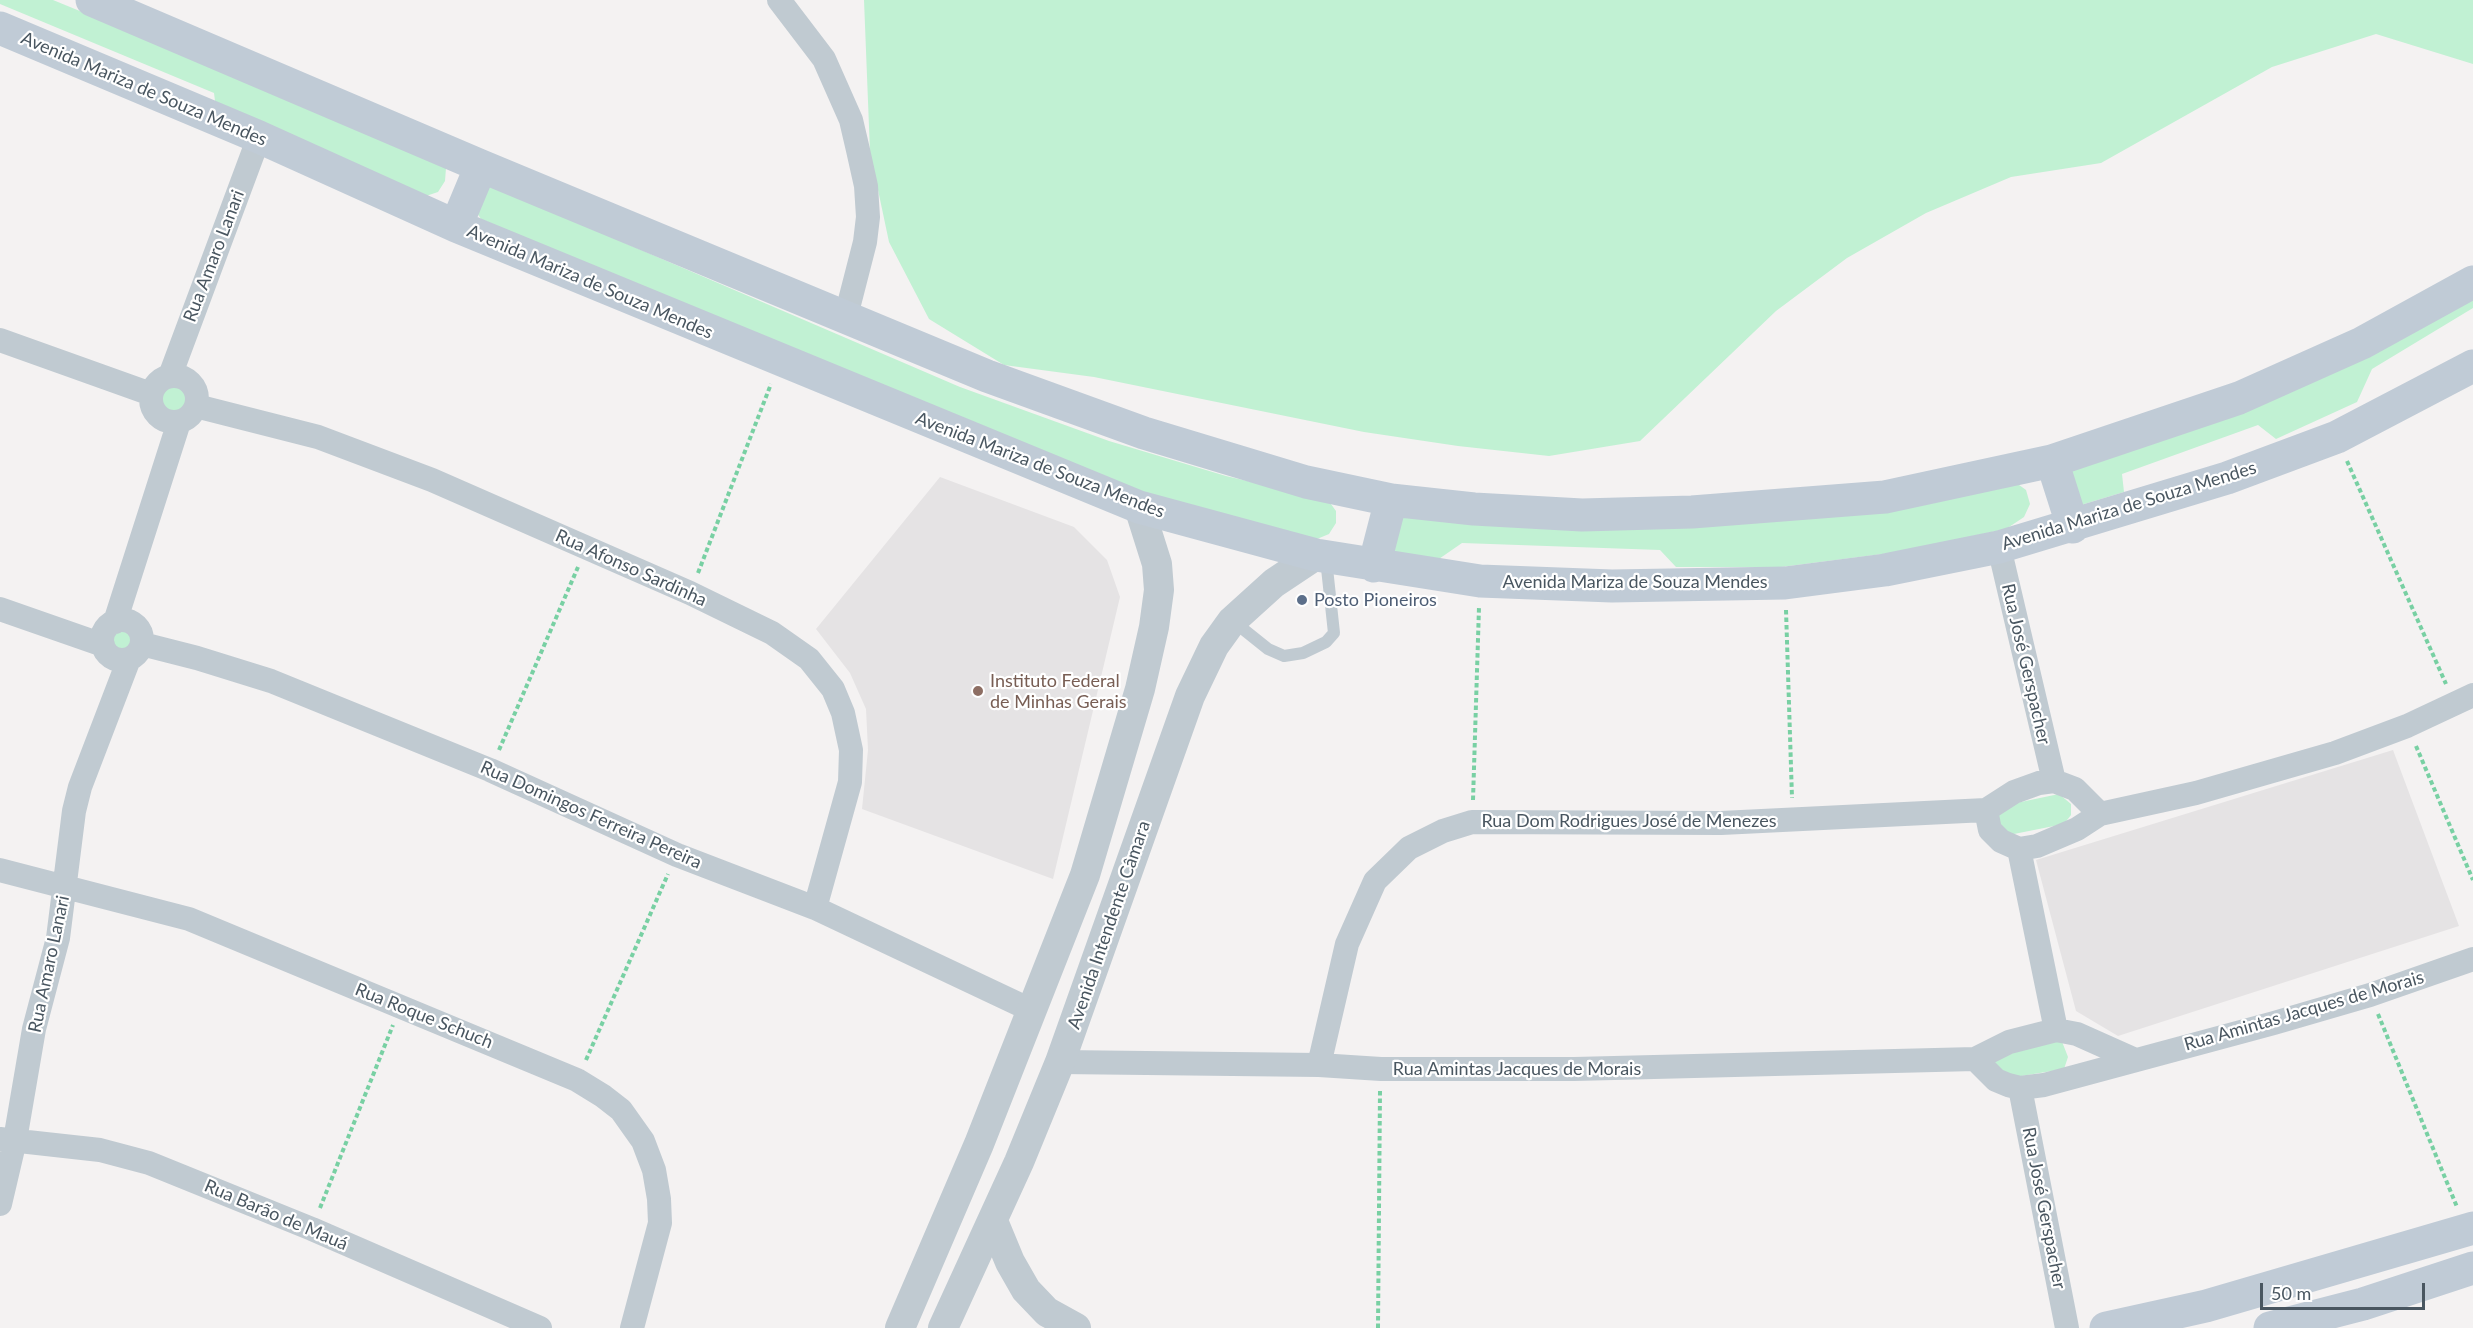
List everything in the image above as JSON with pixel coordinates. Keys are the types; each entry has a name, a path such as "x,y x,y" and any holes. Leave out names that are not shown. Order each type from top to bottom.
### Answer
{"main road":[{"path":"92,0 481,166 987,376 1144,433 1306,482 1391,500 1474,509 1582,515 1692,512 1885,497 2052,461 2239,399 2362,343 2473,282"},
{"name":"Avenida Mariza de Souza Mendes","path":"0,28 259,136 456,226 1139,507 1321,555 1374,566 1480,581 1612,586 1785,583 1885,570 1999,548 2226,478 2337,437 2473,366"},
{"path":"456,226 481,166"},
{"path":"2052,461 2073,527"},
{"path":"1374,566 1391,500"},
{"path":"2106,1328 2207,1317 2470,1229"},
{"path":"2270,1328 2363,1304 2473,1268"}],"street":[{"path":"779,0 824,59 851,120 866,186 868,217 865,242 846,316"},
{"name":"Rua Amaro Lanari","path":"170,376 259,136"},
{"path":"0,340 151,394"},
{"path":"103,645 105,631 115,622 197,394 192,384 182,378 170,376 158,382 151,394 151,404 159,417 168,422 188,414"},
{"name":"Rua Afonso Sardinha","path":"188,414 272,424 353,448 690,593 792,645 823,673 843,712 851,750 850,782 815,908"},
{"path":"900,1328 979,1144 1085,875 1140,689 1155,627 1159,590 1157,564 1139,507"},
{"name":"Rua José Gerspacher","path":"1999,548 2054,781"},
{"name":"Avenida Intendente Câmara","path":"943,1328 1019,1162 1060,1062 1190,696 1214,646 1232,621 1274,583 1321,555"},
{"path":"0,609 103,645 113,658 135,652 142,636 135,625 128,621 115,622"},
{"name":"Rua Amaro Lanari","path":"0,1204 8,1139 54,956 66,885 70,835 80,787 135,652"},
{"name":"Rua Domingos Ferreira Pereira","path":"135,652 271,681 490,770 677,855 815,908 1031,1010"},
{"path":"1986,810 1987,824 1994,836 2019,849 2052,841 2100,814 2206,790 2335,753 2407,726 2464,700"},
{"path":"2054,781 2075,789 2100,814"},
{"name":"Rua Dom Rodrigues José de Menezes","path":"1319,1065 1347,944 1375,881 1409,848 1443,831 1472,822 1721,823 1986,810 2014,792 2039,783 2054,781"},
{"path":"2019,849 2056,1030"},
{"name":"Rua Roque Schuch","path":"0,870 66,885 189,919 577,1080 621,1110 633,1125 649,1154 659,1198 660,1223 632,1328"},
{"path":"1085,875 1121,889"},
{"name":"Rua Amintas Jacques de Morais","path":"2020,1088 2065,1080 2133,1059 2370,995 2473,959"},
{"name":"Rua Amintas Jacques de Morais","path":"1060,1062 1319,1065 1381,1069 1585,1069 1975,1059 2009,1042 2056,1030 2077,1034 2133,1059"},
{"path":"1975,1059 1996,1080 2020,1088"},
{"name":"Rua José Gerspacher","path":"2020,1088 2067,1328"},
{"name":"Rua Barão de Mauá","path":"8,1139 100,1150 148,1163 312,1229 540,1328"},
{"path":"979,1144 1019,1162"},
{"path":"993,1221 1010,1262 1026,1290 1047,1312 1076,1328"}],"lane":[{"path":"1232,621 1268,649 1284,656 1303,653 1326,642 1334,633 1321,555"}],"path":[{"path":"690,593 780,361"},
{"path":"2337,437 2464,700"},
{"path":"490,770 586,549"},
{"path":"1472,822 1480,581"},
{"path":"1785,583 1792,820"},
{"path":"2407,726 2473,880"},
{"path":"577,1080 677,855"},
{"path":"2370,995 2470,1229"},
{"path":"312,1229 400,1008"},
{"path":"1378,1328 1381,1069"}],"shaded area":[{"name":"Instituto Federal de Minhas Gerais","path":"940,477 1074,527 1107,560 1120,597 1053,879 862,809 868,750 866,709 850,673 816,629"},
{"path":"2393,750 2459,926 2118,1036 2076,1011 2036,860"}],"green space":[{"path":"0,0 53,0 438,158 446,168 445,181 438,192 426,196 216,109 214,93 0,4"},
{"path":"864,0 2473,0 2473,64 2376,34 2272,67 2101,163 2011,177 1926,213 1847,258 1776,311 1640,441 1549,456 1364,432 1094,377 1004,365 929,319 889,242 870,152"},
{"path":"490,185 960,387 1109,441 1226,476 1328,500 1336,511 1336,523 1329,534 1317,539 1213,516 1095,478 481,219 477,213"},
{"path":"2473,285 2473,308 2372,369 2357,402 2276,439 2258,425 2122,474 2124,492 2081,505 2070,470"},
{"path":"173,387 184,392 189,403 184,414 173,419 162,414 157,403 162,392"},
{"path":"2015,482 2026,490 2030,504 2024,517 2006,529 1898,552 1781,567 1676,567 1660,550 1462,543 1436,561 1396,553 1390,548 1399,515"},
{"path":"121,624 136,631 138,643 117,656 108,649 106,638 111,628"},
{"path":"2059,794 2071,804 2071,815 2064,824 2004,836 1992,808"},
{"path":"2061,1039 2068,1057 2064,1069 1997,1080 1987,1058"}],"place":[{"name":"Posto Pioneiros","path":"1302,600"},
{"name":"Instituto Federal de Minhas Gerais","path":"978,691"}]}
